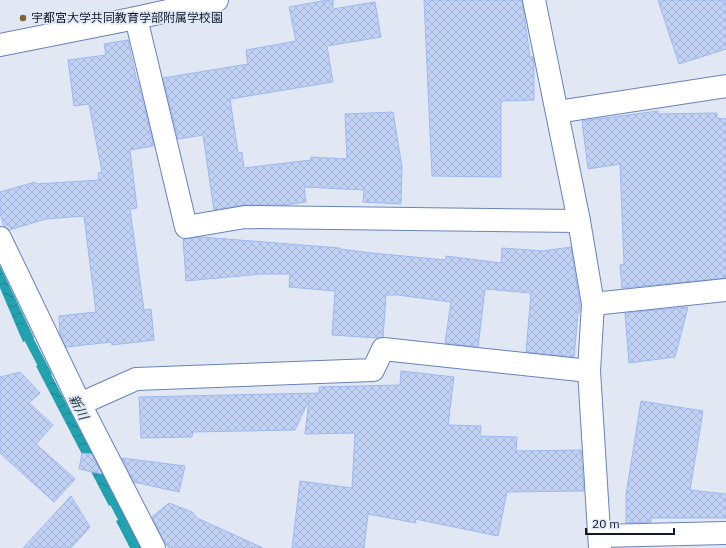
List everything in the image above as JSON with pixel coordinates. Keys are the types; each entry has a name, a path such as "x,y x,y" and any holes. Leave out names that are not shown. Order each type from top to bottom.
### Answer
{"street":[{"path":"0,45 217,0"},
{"path":"534,0 579,221 593,304 589,371 600,542 726,534"},
{"path":"136,18 186,227 245,217 579,221"},
{"path":"557,112 726,86"},
{"path":"0,238 80,404 154,548"},
{"path":"593,304 726,290"},
{"path":"80,404 136,379 373,370 383,348 589,371"}],"water":[{"path":"0,266 34,338 23,342 0,288"},
{"path":"44,361 117,500 109,506 36,366"},
{"path":"125,516 142,548 130,548 116,521"}],"building":[{"path":"333,0 333,9 375,2 381,37 327,46 333,82 230,99 238,153 242,152 244,168 311,160 311,157 347,159 345,114 393,112 402,167 401,204 363,202 364,190 304,187 306,202 285,205 243,205 214,210 203,135 178,139 163,78 248,64 246,50 296,41 289,7"},
{"path":"424,0 522,0 530,57 533,57 534,61 534,100 501,101 501,177 432,176"},
{"path":"658,0 726,0 726,49 679,64"},
{"path":"128,40 153,143 153,146 130,150 137,208 130,209 144,310 151,309 154,340 112,345 111,342 66,347 60,335 59,316 96,312 84,216 46,219 9,230 4,227 0,213 0,192 35,182 36,184 99,180 98,173 102,172 89,104 74,106 68,60 106,55 104,44"},
{"path":"658,111 658,114 717,113 717,118 726,119 726,278 622,288 620,265 624,264 620,164 588,169 582,121"},
{"path":"201,237 340,248 372,253 446,260 446,256 501,263 502,248 543,251 571,247 580,305 574,357 526,352 531,293 485,289 478,347 445,343 451,302 398,295 386,295 383,337 332,335 335,291 289,287 290,274 261,274 186,281 183,239"},
{"path":"688,307 675,357 629,363 625,313"},
{"path":"401,371 454,377 448,425 481,426 480,436 517,437 516,451 581,450 584,491 507,492 498,536 415,519 416,523 368,514 364,548 292,548 300,481 352,488 355,433 305,434 309,400 295,430 193,432 192,437 141,438 139,397 319,393 319,387 400,385"},
{"path":"20,372 40,393 29,403 53,425 36,444 75,479 54,502 0,453 0,377"},
{"path":"641,401 703,411 690,490 726,494 726,518 651,518 651,522 626,523 626,495"},
{"path":"82,453 92,454 102,474 79,469"},
{"path":"122,458 185,466 179,492 134,482"},
{"path":"71,496 90,527 71,548 23,548"},
{"path":"169,503 192,512 197,518 263,548 169,548 152,517"}],"waterway":[{"name":"新川","path":"24,330 47,374"},
{"name":"新川","path":"108,491 138,548"}],"place":[{"name":"宇都宮大学共同教育学部附属学校園","path":"23,18"}]}
